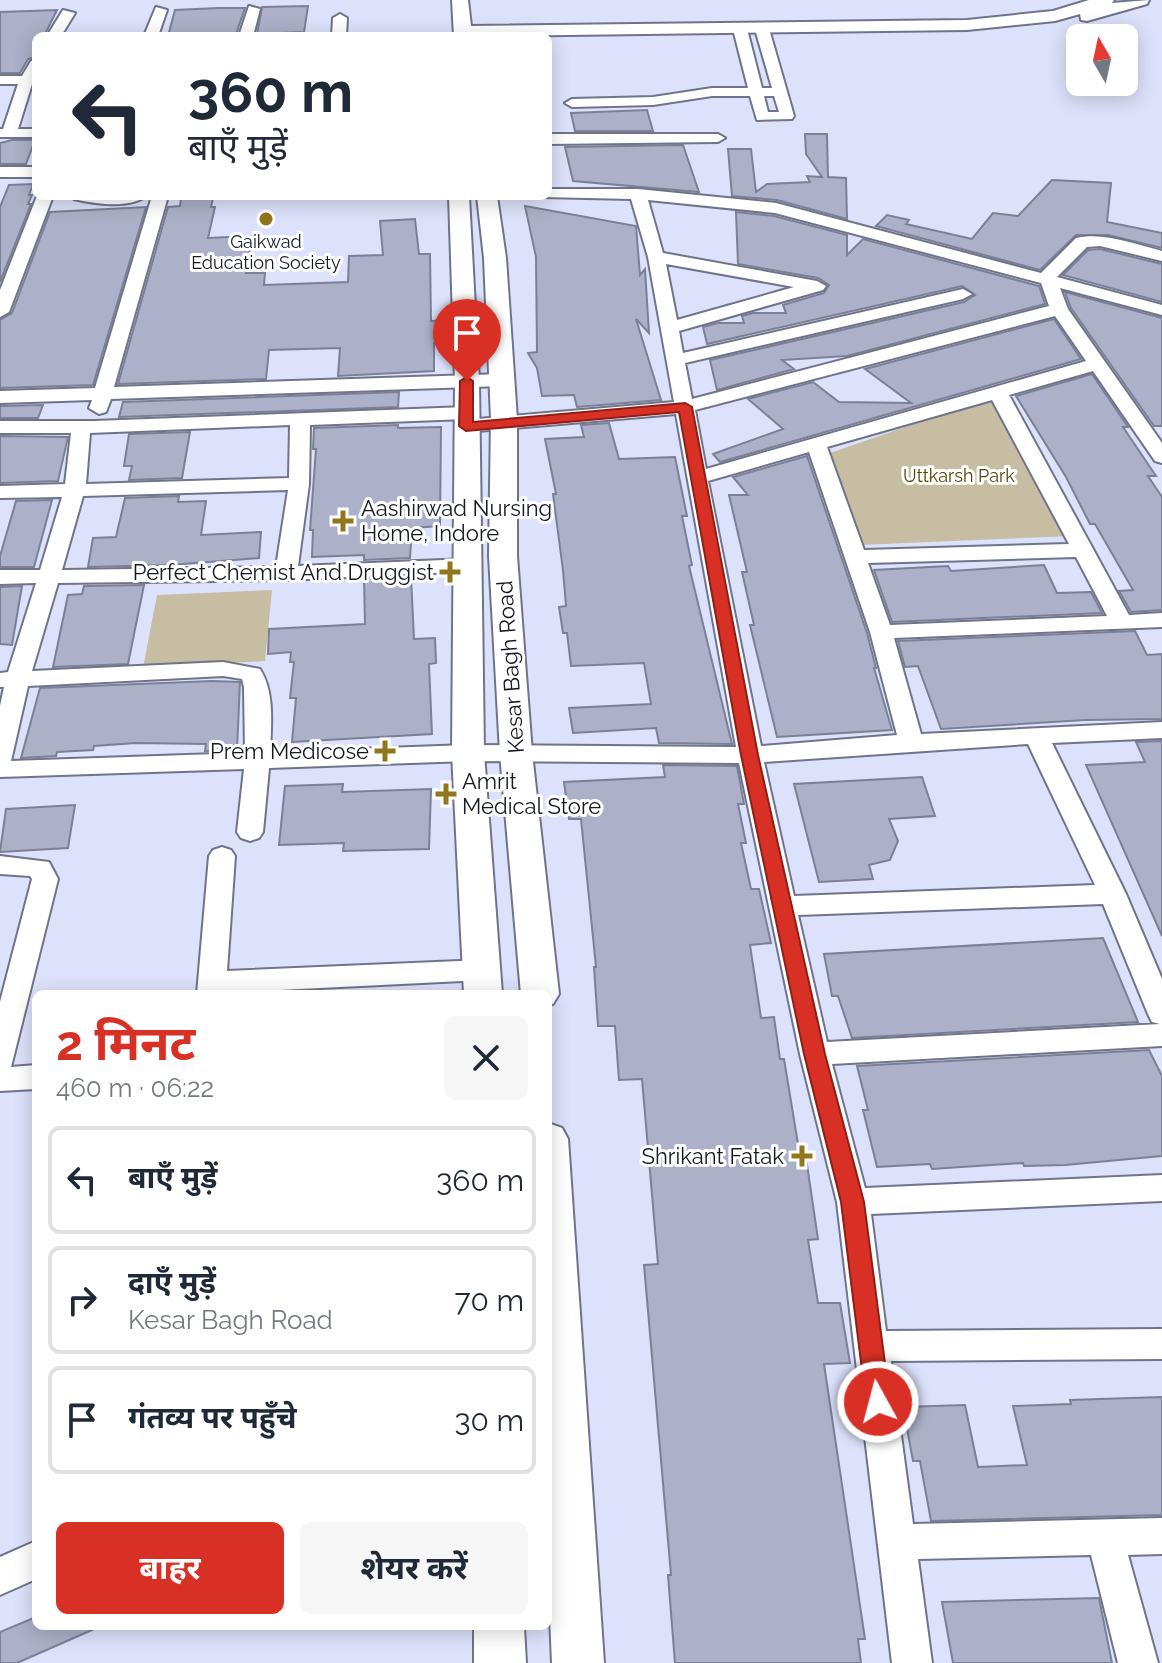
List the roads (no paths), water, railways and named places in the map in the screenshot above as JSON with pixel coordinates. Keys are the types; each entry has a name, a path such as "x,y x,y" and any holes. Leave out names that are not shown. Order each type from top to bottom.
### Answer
{"main road":[{"path":"460,0 462,32"},
{"path":"552,39 1027,21 1106,0"},
{"path":"762,32 1022,29 1069,21 1141,0"},
{"path":"466,32 489,27 741,33"},
{"name":"Kesar Bagh Road","path":"459,200 467,381 468,753 483,982"},
{"name":"Kesar Bagh Road","path":"488,200 495,258 504,425 503,556 516,753 540,990"},
{"path":"552,1209 578,1663"},
{"path":"499,1630 500,1663"}],"street":[{"path":"247,32 254,9"},
{"path":"153,32 161,10"},
{"path":"56,32 68,13"},
{"path":"339,32 340,18"},
{"path":"741,33 762,117 787,116 762,32"},
{"path":"0,80 31,80 5,133 32,133"},
{"path":"572,103 653,101 712,92 779,92"},
{"path":"552,139 718,138"},
{"path":"0,172 32,172"},
{"path":"552,194 638,194 776,208 1047,277 1162,310"},
{"path":"638,194 656,257 700,477 750,755 815,1054 853,1202 912,1663"},
{"path":"0,312 43,200"},
{"path":"0,759 9,680 49,576 75,489 87,427 102,394 159,200"},
{"path":"1047,277 1082,242 1100,241 1162,256"},
{"path":"656,257 817,286 669,328"},
{"path":"1047,277 1059,309 1162,457"},
{"path":"676,360 963,294"},
{"path":"0,427 466,420 504,425 685,407 1059,309"},
{"path":"890,311 957,335"},
{"path":"700,477 1096,364"},
{"path":"0,397 502,380"},
{"path":"998,392 1122,622"},
{"path":"286,573 299,484 300,421"},
{"path":"817,446 881,632 911,742"},
{"path":"0,492 299,484"},
{"path":"855,557 1085,550"},
{"path":"0,577 286,573 467,566"},
{"path":"881,632 1162,620"},
{"path":"9,680 241,670 252,674 257,682 257,759 250,832"},
{"path":"0,769 468,753 750,755 911,742 1162,730"},
{"path":"1037,737 1113,894 1162,1014"},
{"path":"222,856 211,988 483,982"},
{"path":"0,865 40,868 45,879 0,1059"},
{"path":"784,906 1113,894"},
{"path":"815,1054 1162,1035"},
{"path":"0,1079 32,1077"},
{"path":"853,1202 1162,1188"},
{"path":"871,1346 1162,1344"},
{"path":"896,1542 1162,1536"},
{"path":"1105,1538 1138,1663"},
{"path":"0,1577 32,1561"}],"place":[{"name":"Gaikwad Education Society","path":"266,219"},
{"name":"Aashirwad Nursing Home, Indore","path":"343,521"},
{"name":"Perfect Chemist And Druggist","path":"450,572"},
{"name":"Prem Medicose","path":"385,751"},
{"name":"Amrit Medical Store","path":"446,794"},
{"name":"Shrikant Fatak","path":"802,1156"}],"park label":[{"name":"Uttkarsh Park","path":"959,476"}]}
